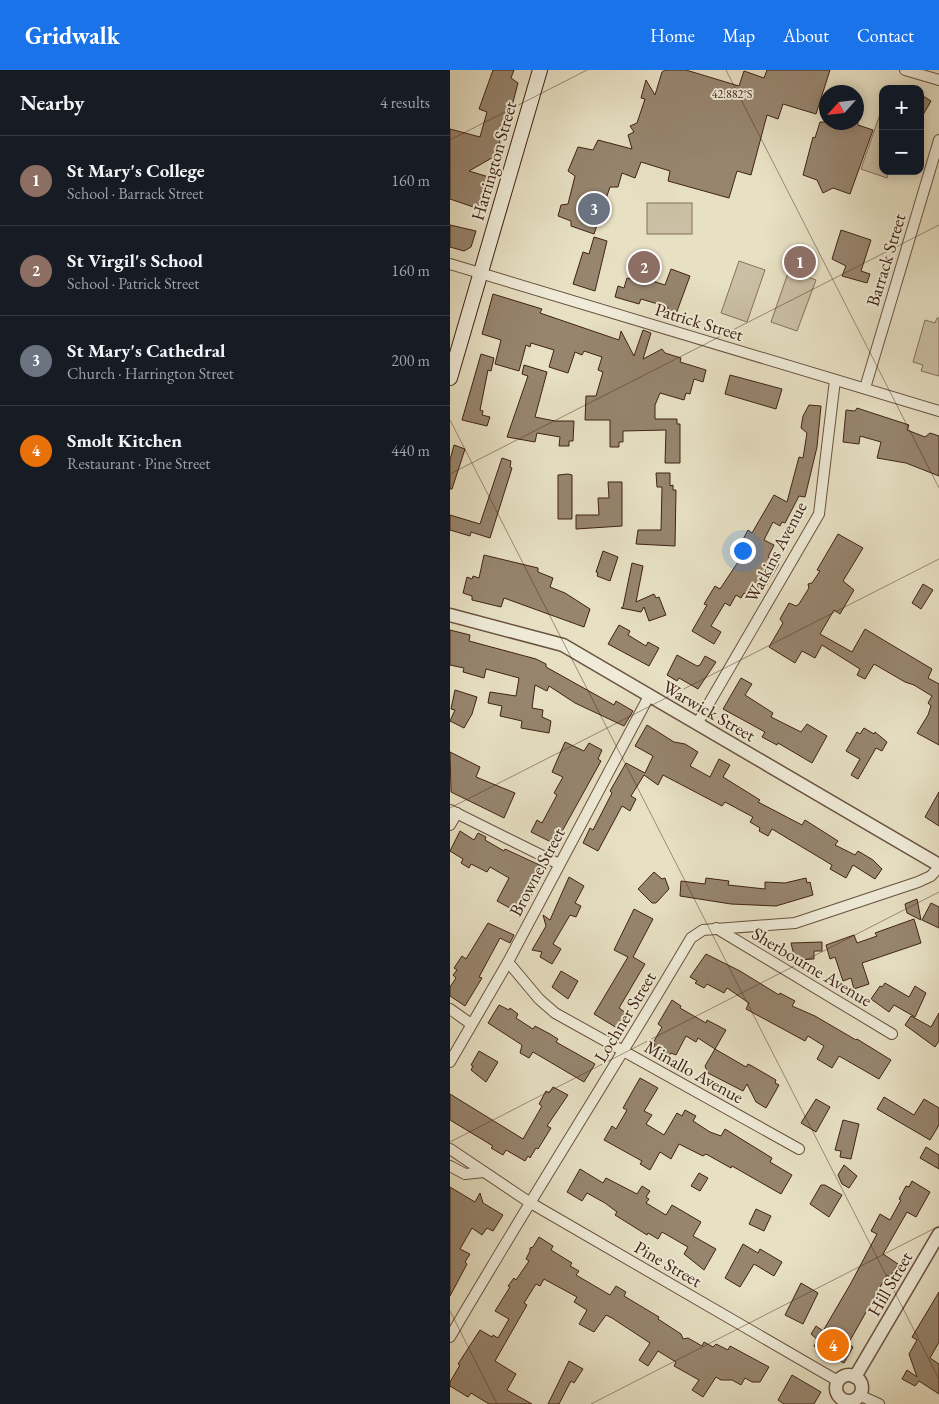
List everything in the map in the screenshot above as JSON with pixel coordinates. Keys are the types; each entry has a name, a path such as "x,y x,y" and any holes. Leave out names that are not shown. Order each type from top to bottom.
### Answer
{"main road":[{"name":"Harrington Street","path":"450,378 540,70"}],"street":[{"path":"905,70 939,80"},
{"name":"Barrack Street","path":"864,388 939,140"},
{"name":"Patrick Street","path":"450,264 939,411"},
{"name":"Watkins Avenue","path":"697,724 819,514 835,380"},
{"name":"Warwick Street","path":"450,615 563,645 939,866"},
{"name":"Browne Street","path":"450,1062 508,962 558,864 649,696"},
{"path":"450,825 453,811 558,864"},
{"name":"Lochner Street","path":"450,1337 529,1202 623,1053 691,938 703,930 795,923 813,918 918,882 931,876 939,866"},
{"name":"Sherbourne Avenue","path":"716,928 892,1034"},
{"name":"Minallo Avenue","path":"508,962 538,999 555,1013 623,1053 636,1057 799,1149"},
{"path":"450,1009 471,1024"},
{"name":"Pine Street","path":"450,1149 529,1202 838,1381"},
{"path":"450,1166 465,1174 484,1172"},
{"name":"Hill Street","path":"855,1377 939,1234"},
{"path":"844,1376 855,1377 861,1385 859,1395 853,1400 839,1401 837,1392 838,1381 844,1376"},
{"path":"859,1395 879,1404"}],"shaded area":[{"path":"879,117 879,175 888,175 887,178 861,169"},
{"path":"647,203 692,203 692,234 647,234"},
{"path":"739,261 765,270 747,322 721,313"},
{"path":"789,270 816,280 797,331 771,322"},
{"path":"937,318 939,318 939,376 921,371 923,365 913,362 925,320 935,323"}],"building":[{"path":"493,70 514,70 511,78 518,83 505,133 499,131 500,145 497,155 469,171 492,178 482,210 450,199 450,129 480,137 487,112 479,109"},
{"path":"665,70 686,70 739,86 744,71 764,78 767,70 830,70 825,85 819,85 819,105 816,114 783,104 778,119 767,115 751,175 737,171 729,198 668,181 670,171 641,162 635,178 622,173 618,187 610,187 594,234 571,226 571,221 558,216 561,205 568,204 575,176 568,171 578,147 593,150 598,140 632,149 628,135 634,132 630,126 637,123 645,99 641,98 646,80 655,95 662,72"},
{"path":"924,97 931,101 924,113"},
{"path":"819,125 819,130 864,130 864,127 873,130 850,194 833,188 823,193 817,180 803,175 813,137 815,138"},
{"path":"450,225 476,231 471,247 464,251 450,247"},
{"path":"841,230 871,240 861,271 870,274 867,283 842,276 846,266 832,259"},
{"path":"594,237 607,241 595,291 573,284 583,252 589,254"},
{"path":"671,269 690,276 676,314 667,311 668,307 641,299 639,304 615,297 618,286 624,288 627,278 642,282 643,278 665,285"},
{"path":"493,294 542,309 540,313 619,340 621,331 634,356 643,330 651,333 643,359 662,349 665,353 681,358 680,362 706,370 703,382 694,379 690,394 686,393 684,400 660,393 655,405 655,419 677,419 677,424 680,424 680,463 665,463 666,430 623,431 623,442 619,442 619,447 610,447 610,420 585,420 586,396 596,396 603,372 598,370 602,357 584,351 582,355 575,352 568,373 549,367 554,350 531,343 530,347 526,345 519,371 495,364 501,340 482,334"},
{"path":"481,354 494,358 491,371 488,370 480,410 483,411 482,415 490,417 487,426 462,420"},
{"path":"524,365 547,372 535,417 555,421 574,421 573,441 569,441 569,446 559,446 560,437 537,433 535,442 507,437 528,376 522,374"},
{"path":"730,375 782,389 776,409 725,394"},
{"path":"809,405 821,406 817,447 805,497 799,496 785,523 782,522 780,526 773,522 764,540 774,545 768,557 779,564 765,588 755,582 748,595 744,593 741,598 736,595 730,606 725,603 711,626 721,632 714,644 692,631 707,605 704,604 715,586 720,589 740,559 745,547 740,545 748,530 752,533 774,495 787,502 799,457 803,458 807,433 801,428 803,416"},
{"path":"857,408 909,425 907,430 925,437 930,433 939,436 939,476 906,463 877,458 881,442 860,436 859,444 843,442 846,410 855,411"},
{"path":"454,445 465,449 452,489 450,489 450,460"},
{"path":"502,458 511,461 510,467 512,468 490,538 471,532 470,536 450,530 450,515 480,524"},
{"path":"656,473 670,473 670,486 673,485 673,490 676,490 675,546 636,544 638,530 661,530 662,487 657,487"},
{"path":"558,475 572,475 572,519 558,519"},
{"path":"608,482 622,482 622,526 576,529 576,515 599,515 598,498 609,498"},
{"path":"838,534 863,548 843,581 854,590 840,614 834,610 820,634 852,652 865,629 932,669 928,678 939,684 939,745 917,733 928,715 931,706 928,703 932,696 914,685 905,682 874,664 865,679 857,675 860,669 822,645 815,658 802,651 795,663 769,647 783,623 780,619 789,603 796,606 799,604 809,588 808,584 812,583 820,571 817,570"},
{"path":"603,551 618,557 610,581 597,576 598,573 596,572"},
{"path":"484,555 538,568 538,572 553,578 550,587 565,593 590,609 584,627 504,598 501,607 472,600 472,596 463,593 467,577 472,579 473,576 479,578"},
{"path":"632,563 643,566 636,602 654,594 656,598 659,597 666,615 649,621 644,607 641,612 621,608 623,607"},
{"path":"923,584 933,590 921,609 912,603"},
{"path":"619,625 630,631 628,635 646,646 648,642 659,648 649,666 608,644"},
{"path":"450,630 470,635 469,641 536,659 546,664 546,667 614,705 616,701 633,711 624,726 575,703 549,686 547,691 535,685 532,708 543,710 542,717 551,721 549,733 521,728 522,721 500,716 502,706 488,703 490,692 516,696 519,678 486,669 484,678 463,672 464,668 450,665"},
{"path":"677,655 697,666 700,665 705,656 716,662 698,689 679,678 677,681 667,675"},
{"path":"741,678 752,684 745,695 773,713 771,717 801,732 807,724 827,736 812,763 778,743 777,745 762,737 765,732 723,709"},
{"path":"455,690 477,697 472,714 464,728 450,721 455,710 451,709"},
{"path":"647,725 674,742 685,744 698,752 690,766 710,777 719,759 730,765 723,777 760,800 758,802 802,825 805,820 838,841 835,845 855,855 858,851 873,860 882,869 875,879 853,865 846,878 830,869 832,865 772,829 768,836 759,831 760,828 750,822 753,817 725,802 722,806 663,775 658,785 644,775 631,796 636,799 630,811 622,806 598,851 583,843 590,828 593,830 612,793 610,791 626,763 645,773 653,756 635,746"},
{"path":"864,728 874,734 875,732 887,742 882,751 876,748 858,779 851,775 860,759 846,751 857,732 860,734"},
{"path":"565,742 584,751 589,743 602,750 598,759 601,761 555,844 531,832 537,820 542,823 557,795 554,793 563,777 552,772"},
{"path":"450,752 480,767 476,777 515,793 504,818 451,792"},
{"path":"939,792 939,826 925,817"},
{"path":"460,831 474,840 478,833 486,837 485,840 504,851 505,849 546,868 521,914 497,901 509,878 490,867 487,872 471,864 469,868 461,863 463,859 450,851"},
{"path":"654,872 662,879 665,878 669,889 656,903 652,903 638,889"},
{"path":"569,877 584,886 575,903 581,906 576,917 570,915 553,944 561,949 552,964 540,957 542,952 532,950 546,926 543,915 550,920"},
{"path":"706,878 729,881 728,885 765,889 765,882 785,883 806,878 807,883 810,882 813,895 776,906 731,904 680,896 681,881 705,884"},
{"path":"917,899 921,920 907,913 905,904"},
{"path":"931,903 939,907 939,928 922,920"},
{"path":"634,909 653,919 633,957 645,964 619,1008 626,1013 617,1028 594,1014 628,957 614,950"},
{"path":"914,919 921,943 862,963 869,984 854,989 851,978 843,981 835,957 830,959 826,945 854,935 857,943 877,936 875,933"},
{"path":"488,923 514,935 510,943 500,938 479,977 482,978 465,1006 450,996 450,987 456,978 453,975 457,970 454,968 462,956 466,959"},
{"path":"822,942 822,951 814,951 814,959 795,960 791,943"},
{"path":"706,954 740,971 779,995 780,993 795,1001 792,1006 815,1016 891,1060 879,1079 839,1056 832,1068 817,1059 824,1046 808,1036 805,1041 746,1009 749,1003 727,988 724,993 707,984 704,988 695,983 697,981 690,977"},
{"path":"561,971 578,981 568,999 552,987"},
{"path":"885,983 909,997 915,986 926,993 915,1017 894,1005 889,1012 871,999 880,986 882,987"},
{"path":"672,1000 681,1006 680,1008 706,1023 707,1020 726,1030 715,1049 698,1038 696,1042 686,1036 676,1055 671,1053 668,1057 653,1048 655,1044 653,1043 662,1027 658,1024"},
{"path":"499,1005 509,1010 510,1008 518,1014 516,1018 533,1029 535,1026 550,1034 558,1039 556,1042 595,1064 584,1082 533,1052 529,1058 520,1053 522,1045 488,1023"},
{"path":"939,1013 939,1041 935,1047 905,1025 911,1016 931,1027"},
{"path":"715,1049 746,1067 748,1064 776,1080 775,1083 779,1085 766,1108 756,1102 747,1084 743,1091 708,1073 705,1066"},
{"path":"479,1051 498,1062 486,1082 471,1070 473,1066 471,1065"},
{"path":"640,1078 658,1088 644,1111 652,1115 646,1124 664,1135 677,1113 682,1116 685,1110 696,1116 693,1121 710,1132 721,1136 725,1129 772,1158 770,1162 792,1175 781,1194 732,1166 731,1168 706,1154 703,1156 679,1144 671,1159 660,1152 650,1170 640,1164 642,1161 604,1140 612,1126 616,1129 627,1110 623,1108"},
{"path":"553,1087 568,1095 547,1126 551,1128 538,1149 536,1148 530,1158 528,1156 525,1161 506,1150 503,1155 491,1148 493,1146 450,1120 450,1094 523,1139 542,1106 539,1104 546,1091 549,1093"},
{"path":"884,1097 914,1115 924,1099 939,1108 939,1125 930,1140 877,1109"},
{"path":"816,1099 830,1107 816,1132 801,1123"},
{"path":"843,1120 859,1124 851,1159 840,1157 841,1151 835,1150"},
{"path":"926,1147 939,1155 939,1169 920,1158"},
{"path":"844,1165 857,1176 849,1188 842,1184 838,1175"},
{"path":"580,1169 603,1183 606,1178 637,1194 642,1186 650,1191 646,1197 649,1199 646,1203 666,1215 672,1205 701,1222 693,1236 716,1249 704,1270 684,1254 688,1247 662,1232 658,1239 648,1233 647,1235 615,1215 617,1212 605,1203 587,1193 582,1201 567,1192"},
{"path":"699,1173 708,1178 700,1191 691,1186"},
{"path":"912,1181 930,1192 916,1217 907,1212 883,1254 898,1264 890,1277 887,1275 848,1344 853,1347 844,1363 814,1346 818,1340 811,1334 816,1326 823,1331 851,1283 877,1234 871,1231 880,1214 890,1220 906,1186 909,1187"},
{"path":"821,1185 825,1185 842,1195 829,1217 810,1204"},
{"path":"450,1187 475,1202 480,1193 483,1203 503,1215 493,1231 487,1228 482,1235 472,1228 460,1249 470,1254 465,1262 467,1264 450,1296"},
{"path":"756,1209 771,1216 764,1231 749,1224"},
{"path":"539,1237 553,1246 551,1250 572,1263 570,1266 579,1271 576,1275 610,1295 616,1286 626,1292 624,1296 659,1317 658,1319 681,1334 683,1339 688,1338 702,1346 704,1342 713,1347 716,1344 728,1350 730,1346 769,1367 760,1382 752,1382 745,1378 741,1385 732,1380 721,1380 716,1377 703,1397 692,1390 699,1380 674,1366 676,1362 658,1351 648,1366 639,1360 650,1343 612,1318 606,1315 594,1332 579,1324 587,1310 574,1302 577,1297 544,1279 540,1286 536,1284 524,1303 527,1305 495,1361 516,1374 507,1390 532,1404 489,1404 471,1393 468,1397 450,1386 450,1382 460,1365 458,1364 480,1330 492,1337 493,1335 498,1338 509,1319 495,1311 510,1287 508,1286 514,1278 516,1280 529,1261 526,1259 530,1248 533,1247"},
{"path":"743,1244 758,1253 760,1249 782,1262 774,1276 754,1264 740,1287 725,1278"},
{"path":"801,1283 818,1293 803,1324 785,1315"},
{"path":"939,1292 939,1342 930,1358 939,1364 939,1394 919,1381 915,1386 902,1379 907,1370 917,1377 909,1354 917,1340 912,1337"},
{"path":"569,1361 583,1369 574,1383 571,1381 559,1404 548,1404"},
{"path":"792,1375 821,1392 814,1404 784,1404 778,1400"}],"place":[{"name":"St Mary's Cathedral","path":"594,209"},
{"name":"St Mary's College","path":"800,262"},
{"name":"St Virgil's School","path":"644,267"},
{"name":"Smolt Kitchen","path":"833,1345"}]}
